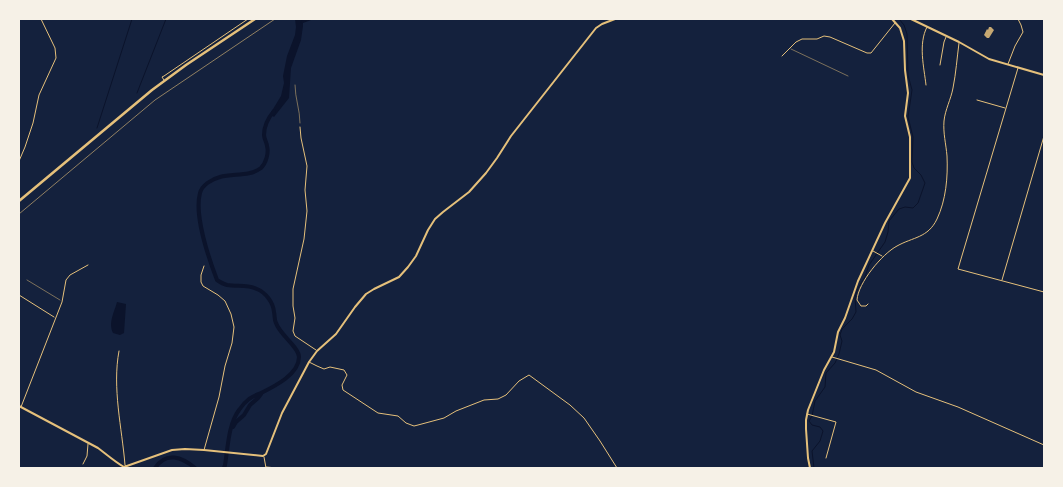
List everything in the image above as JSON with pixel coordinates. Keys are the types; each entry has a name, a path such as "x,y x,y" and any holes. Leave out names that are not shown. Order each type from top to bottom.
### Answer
{"main road":[{"path":"19,201 165,80 255,19"}],"street":[{"path":"19,161 33,123 39,95 56,58 56,48 41,19"},
{"path":"165,80 162,77 248,19"},
{"path":"263,456 266,454 282,413 309,362 317,351 336,334 366,294 405,271 416,256 435,219 469,192 486,173 511,136 596,28 615,19"},
{"path":"810,468 806,424 810,404 824,370 834,357 838,332 855,288 885,223 910,178 910,137 905,116 908,93 904,41 902,32 892,19"},
{"path":"911,19 989,59 1044,75"},
{"path":"1008,65 1023,32 1018,19"},
{"path":"782,56 796,42 802,39 817,39 824,36 830,36 867,53 871,53 896,22"},
{"path":"926,85 922,47 927,27"},
{"path":"940,65 946,36"},
{"path":"868,304 865,307 860,305 857,300 869,273 897,246 927,233 939,215 947,182 944,118 953,89 959,42"},
{"path":"1018,68 958,269 1044,292"},
{"path":"977,100 1006,108"},
{"path":"300,127 307,166 305,190 307,210 304,239 293,288 295,318 293,330 296,336 317,351"},
{"path":"1002,281 1044,136"},
{"path":"873,251 884,257"},
{"path":"88,265 67,277 62,302 20,407 88,443 108,455 120,466 126,468 172,450 204,450 263,456"},
{"path":"204,266 201,282 203,286 218,295 225,302 231,314 234,327 219,397 204,450"},
{"path":"19,295 55,317"},
{"path":"119,351 116,369 126,468"},
{"path":"834,357 876,370 916,392 1044,445"},
{"path":"309,362 324,369 333,367 344,370 347,374 342,385 343,390 378,413 398,416 406,423 414,426 444,418 484,400 501,398 529,375 570,405 584,418 617,468"},
{"path":"807,414 836,422 826,458"},
{"path":"83,464 87,456 88,443"},
{"path":"263,456 266,468 277,468"}],"lane":[{"path":"789,49 848,76"}],"path":[{"path":"295,85 300,127"},
{"path":"27,280 62,302"}],"water":[{"path":"295,19 303,19 303,26 301,40 291,68 289,98 274,117 270,114 281,96 287,56 295,35"},
{"path":"117,302 126,304 124,333 120,335 113,333 111,325"}],"building":[{"path":"989,27 994,30 989,38 987,38 984,35"}],"waterway":[{"path":"97,128 132,19"},
{"path":"137,93 166,19"},
{"path":"302,22 310,19"},
{"path":"814,468 812,451 820,441 823,431 820,427 812,425 809,421 815,401 825,387 826,373 835,363 839,354 842,329 856,312 855,297 858,288 865,277 869,265 885,242 889,221 899,209 905,207 913,208 918,203 925,183 912,162 913,137 908,117 912,90 908,75 907,34 904,25 899,19"},
{"path":"224,468 231,430 239,410 249,399 278,384 290,375 295,369 299,357 296,349 278,327 271,301 266,295 253,287 227,285 217,280 203,237 199,213 200,193 205,185 217,178 251,173 263,166 268,152 264,136 265,128 268,119 274,111"},
{"path":"233,427 261,394"},
{"path":"155,468 164,459 169,458 180,459 195,468"}],"railway":[{"path":"19,214 155,100 275,19"}]}
